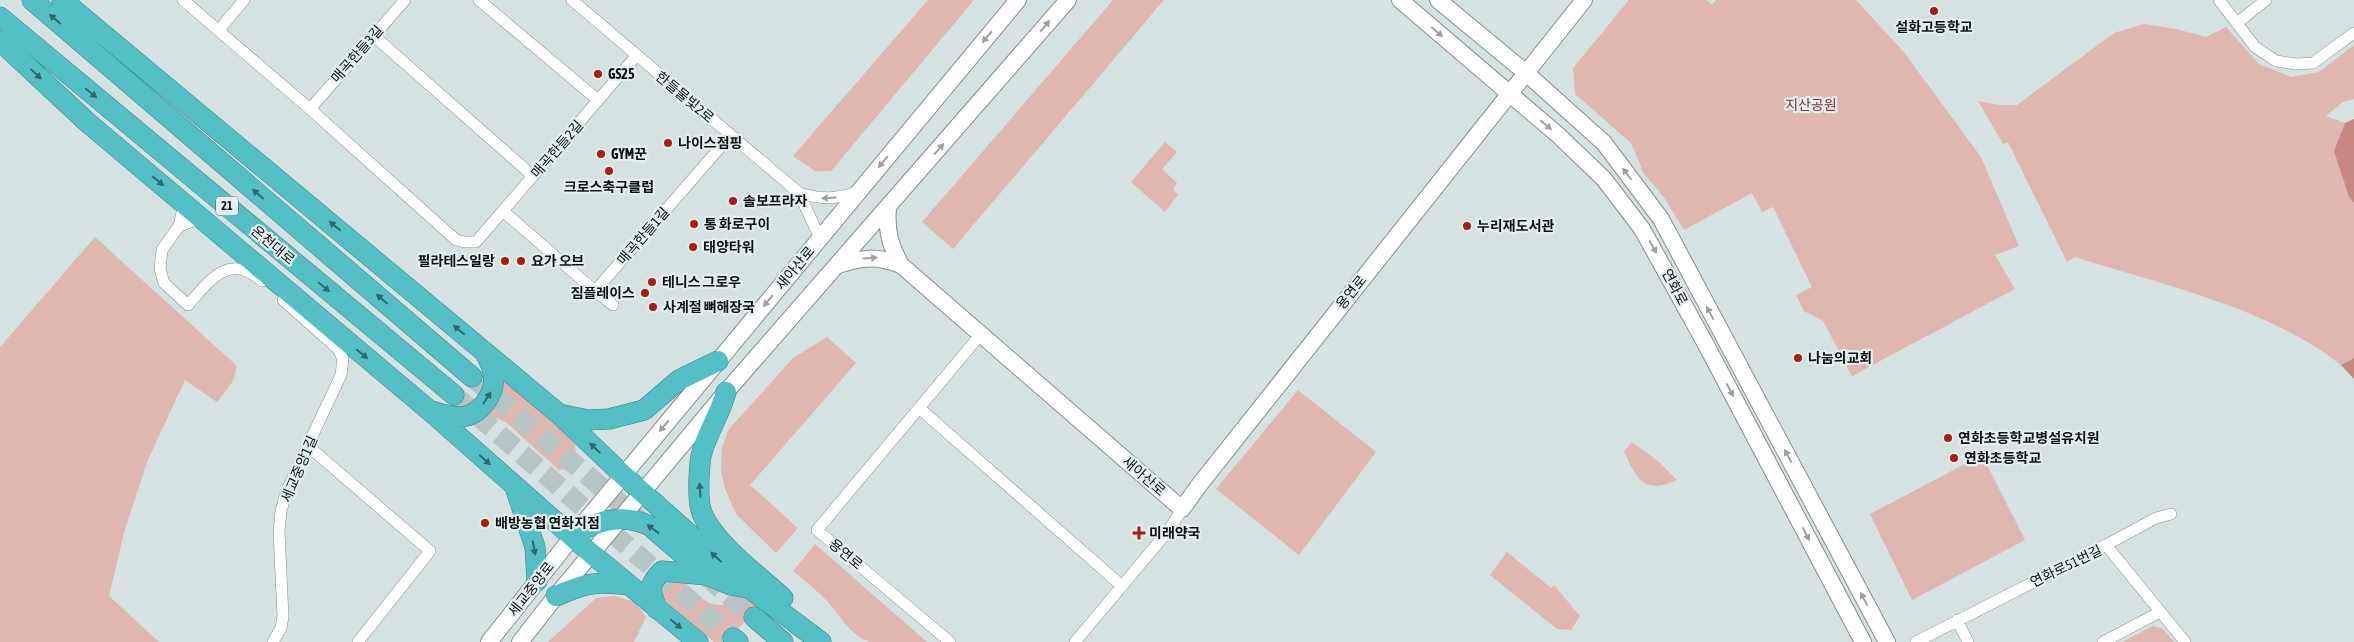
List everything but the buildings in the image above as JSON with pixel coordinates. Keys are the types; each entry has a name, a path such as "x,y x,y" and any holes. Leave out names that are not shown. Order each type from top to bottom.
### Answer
{"highway":[{"name":"21","path":"32,0 472,377"},
{"path":"62,0 559,414 623,475 752,590 821,642"},
{"name":"온천대로","path":"0,17 454,396"},
{"path":"0,41 88,122 430,410 592,554 698,642"},
{"path":"430,410 454,417 467,416 481,407 491,394 494,384 490,362 483,350"},
{"path":"559,414 588,420 609,419 644,410 680,380 718,361"},
{"path":"726,392 723,406 707,437 701,457 699,483 701,512 717,538 786,601 798,624"},
{"path":"514,485 535,547 537,581"},
{"path":"573,536 588,526 622,518 639,521 650,526 708,575 731,585 752,590"},
{"path":"657,609 650,590 652,581 662,571 708,575"},
{"path":"556,596 582,584 602,582 629,585"},
{"path":"754,617 784,642"}],"street":[{"path":"182,0 310,109"},
{"path":"218,30 244,0"},
{"name":"매곡한들3길","path":"310,109 405,0"},
{"path":"478,0 598,100"},
{"name":"한들물빛2로","path":"572,0 799,193"},
{"name":"새아산로","path":"573,536 1018,0"},
{"path":"592,554 726,392 1068,0"},
{"name":"연화로","path":"1400,0 1558,135 1604,178 1642,228 1863,642"},
{"name":"연화로","path":"1438,0 1525,72 1604,143 1661,219 1887,642"},
{"name":"용연로","path":"1075,642 1169,530 1200,484 1584,0"},
{"path":"2219,0 2255,47 2276,61 2296,64 2314,63 2354,33"},
{"path":"2237,23 2266,0"},
{"path":"374,36 533,176"},
{"name":"매곡한들2길","path":"310,109 456,240 476,242 637,55"},
{"name":"매곡한들1길","path":"595,290 731,135"},
{"path":"799,193 820,199 840,197 859,192"},
{"path":"799,193 820,238"},
{"path":"179,199 183,208 179,226"},
{"name":"새아산로","path":"888,208 886,228 891,246 902,265 1182,510"},
{"path":"503,211 612,305"},
{"path":"179,226 196,220 204,220"},
{"name":"세교중앙1길","path":"179,226 162,250 160,269 164,283 188,306 209,281 221,272 237,268 253,273 338,349 343,359 341,375 287,490 281,511 279,532 283,616 281,628 273,642"},
{"name":"새아산로","path":"838,265 859,259 880,258 902,265"},
{"name":"용연로","path":"950,642 817,530 981,334"},
{"path":"919,408 1122,586"},
{"path":"308,446 430,551 358,642"},
{"path":"2106,545 2156,518 2171,514"},
{"name":"세교중앙로","path":"488,642 573,536"},
{"name":"연화로51번길","path":"1916,642 2106,545 2186,642"},
{"name":"세교중앙로","path":"520,642 592,554"},
{"path":"2103,642 2160,612"},
{"path":"1957,620 1968,642"}],"green space":[{"path":"928,0 974,0 831,171 815,171 793,156"},
{"path":"1113,0 1164,0 953,249 922,222"},
{"name":"지산공원","path":"1629,0 1706,0 1712,5 1716,0 1856,0 1903,51 1981,157 2019,246 1995,255 2015,289 1852,376 1823,321 1804,311 1796,295 1812,287 1773,207 1762,212 1752,193 1684,230 1663,196 1644,174 1631,143 1575,94 1573,68"},
{"path":"2144,24 2176,29 2206,37 2226,27 2259,64 2291,77 2319,72 2354,45 2354,99 2343,102 2326,116 2345,123 2335,150 2349,197 2354,203 2354,358 2341,365 2313,345 2249,313 2178,288 2075,257 2067,262 2008,142 2003,144 1978,101 1999,105 2017,105 2114,33"},
{"path":"1165,142 1177,152 1162,169 1177,183 1173,189 1178,195 1165,212 1131,182"},
{"path":"95,237 237,366 233,381 217,402 185,380 147,462 124,533 109,596 159,642 0,642 0,347"},
{"path":"827,337 856,363 750,485 798,528 776,553 736,514 725,489 721,471 722,448 729,429 793,358"},
{"path":"499,377 571,435 575,443 576,455 567,469 559,470 507,423 497,418 483,416"},
{"path":"1298,390 1376,452 1299,555 1216,489"},
{"path":"1632,442 1658,461 1677,480 1656,486 1643,482 1637,476 1624,451"},
{"path":"1982,455 2025,540 1912,600 1870,514"},
{"path":"815,544 927,642 870,642 850,629 825,599 793,571"},
{"path":"1507,552 1551,588 1554,585 1580,616 1571,630 1557,629 1490,575"},
{"path":"662,581 684,582 701,598 713,604 725,605 749,600 761,603 727,642 714,642 661,597"},
{"path":"615,596 635,602 646,617 634,642 548,642 596,598"},
{"path":"2153,626 2163,629 2174,642 2122,642"}],"shaded area":[{"path":"2354,119 2354,203 2349,197 2334,151 2345,123"},
{"path":"2354,358 2354,379 2341,365"}],"tunnel":[{"path":"472,377 642,522"},
{"path":"454,395 733,638"},
{"path":"706,576 754,617"}],"place":[{"name":"설화고등학교","path":"1934,11"},
{"name":"GS25","path":"598,74"},
{"name":"나이스점핑","path":"668,143"},
{"name":"GYM꾼","path":"601,154"},
{"name":"크로스축구클럽","path":"609,171"},
{"name":"솔보프라자","path":"733,201"},
{"name":"통 화로구이","path":"694,224"},
{"name":"누리재도서관","path":"1467,226"},
{"name":"태양타워","path":"693,247"},
{"name":"필라테스일랑","path":"505,261"},
{"name":"요가 오브","path":"521,261"},
{"name":"테니스 그로우","path":"652,282"},
{"name":"짐플레이스","path":"645,293"},
{"name":"사계절 뼈해장국","path":"653,307"},
{"name":"나눔의교회","path":"1798,358"},
{"name":"연화초등학교병설유치원","path":"1948,438"},
{"name":"연화초등학교","path":"1954,458"},
{"name":"배방농협 연화지점","path":"485,523"},
{"name":"미래약국","path":"1139,533"}]}
